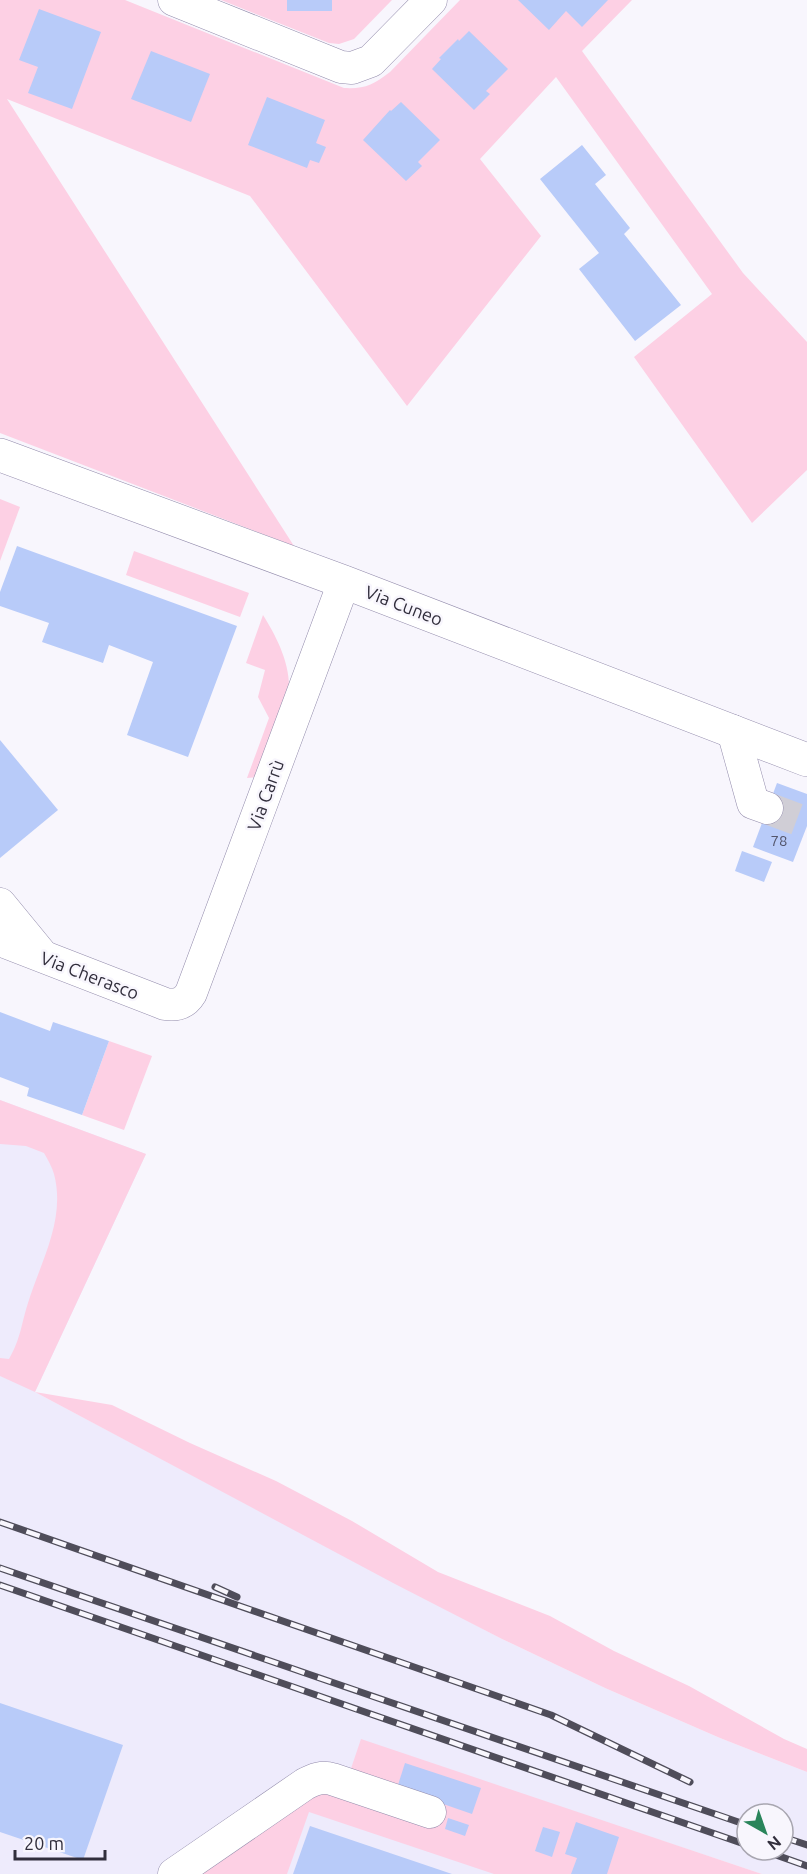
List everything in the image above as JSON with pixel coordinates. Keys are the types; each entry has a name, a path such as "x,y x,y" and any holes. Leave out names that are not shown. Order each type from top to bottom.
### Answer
{"main road":[{"name":"Via Cuneo","path":"0,455 344,582 807,760"}],"street":[{"path":"174,0 341,67 351,68 371,61 431,0"},
{"name":"Via Carrù","path":"180,1004 187,1000 191,993 344,582"},
{"path":"733,731 753,803 767,808"},
{"path":"0,904 43,956"},
{"name":"Via Cherasco","path":"0,940 165,1004 180,1004"},
{"path":"174,1874 305,1784 318,1778 332,1779 430,1812"}],"shaded area":[{"path":"0,0 125,0 344,88 351,88 368,85 390,72 460,0 632,0 582,51 743,273 807,342 807,470 752,523 634,357 712,294 556,77 480,159 541,236 407,406 250,196 7,99 294,546 0,433"},
{"path":"221,0 392,0 354,39 339,44 329,43"},
{"path":"0,499 20,507 0,561"},
{"path":"134,551 249,593 240,617 126,575"},
{"path":"263,615 284,656 289,691 282,721 261,777 247,778 269,718 258,697 265,670 246,663"},
{"path":"109,1041 152,1056 124,1130 82,1115"},
{"path":"0,1100 146,1154 35,1392 502,1639 605,1688 720,1738 807,1772 807,1874 762,1874 660,1840 648,1874 0,1874"},
{"path":"0,1100 146,1154 35,1392 0,1376 0,1358 9,1359 18,1338 50,1240 57,1207 57,1191 53,1171 44,1153 26,1146 0,1144"},
{"path":"35,1392 112,1405 276,1481 352,1521 438,1572 550,1616 807,1749 807,1772 720,1738 605,1688 502,1639"},
{"path":"361,1739 762,1874 494,1874 309,1812 287,1874 191,1874 311,1790 343,1792"}],"building":[{"path":"287,0 332,0 332,11 287,11"},
{"path":"518,0 608,0 582,27 566,11 549,30"},
{"path":"39,9 101,32 72,109 28,93 38,67 19,60"},
{"path":"469,31 508,69 486,91 490,94 474,110 432,69 441,59 439,58"},
{"path":"151,51 210,74 191,122 131,99"},
{"path":"267,97 325,120 316,143 326,147 319,163 310,160 307,168 248,145"},
{"path":"401,102 440,140 418,162 422,166 406,181 363,140 390,110"},
{"path":"582,145 606,175 595,184 630,228 624,234 681,305 635,341 579,269 599,253 540,179"},
{"path":"17,546 237,626 188,757 127,735 153,662 109,645 103,663 42,642 49,623 0,606 0,592"},
{"path":"0,740 58,810 0,858"},
{"path":"777,783 807,794 807,826 793,862 753,847"},
{"path":"742,851 772,862 764,882 735,871"},
{"path":"0,1012 50,1031 53,1022 109,1041 82,1115 27,1096 29,1088 0,1077"},
{"path":"0,1703 123,1745 83,1860 0,1832"},
{"path":"405,1763 481,1788 472,1814 397,1788"},
{"path":"448,1818 469,1825 465,1836 445,1829"},
{"path":"576,1822 619,1837 607,1874 571,1874 577,1858 565,1854"},
{"path":"310,1826 452,1874 293,1874"},
{"path":"543,1827 560,1832 552,1857 535,1851"}],"tunnel":[{"path":"767,808 807,823"}],"railway":[{"path":"0,1522 551,1715 690,1782"},
{"path":"0,1568 735,1821"},
{"path":"0,1585 735,1841"},
{"path":"215,1587 237,1597"},
{"path":"795,1841 807,1845"},
{"path":"795,1862 807,1866"}]}
